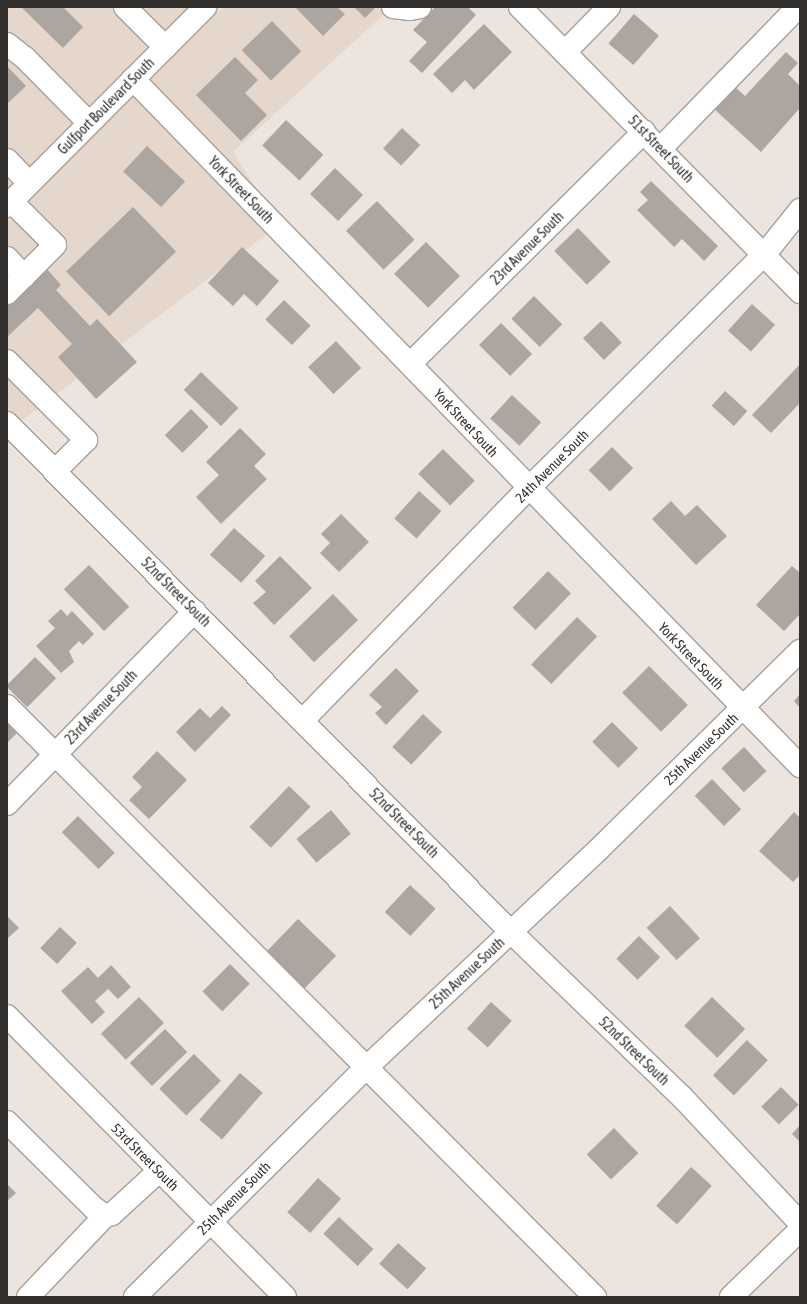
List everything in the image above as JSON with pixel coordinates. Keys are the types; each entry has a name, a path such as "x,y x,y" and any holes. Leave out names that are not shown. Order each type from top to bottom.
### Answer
{"street":[{"path":"125,7 165,47"},
{"name":"Gulfport Boulevard South","path":"9,204 205,7"},
{"path":"393,7 410,9 420,7"},
{"name":"51st Street South","path":"520,7 661,148 800,292"},
{"path":"565,52 610,7"},
{"path":"661,148 798,7"},
{"path":"7,44 25,58 89,123"},
{"name":"York Street South","path":"133,79 410,364 528,489 800,766"},
{"name":"23rd Avenue South","path":"410,364 644,132"},
{"path":"7,160 29,183"},
{"path":"7,292 55,245 9,204"},
{"name":"24th Avenue South","path":"303,720 528,489 764,255 800,210"},
{"path":"7,258 24,276"},
{"path":"9,368 86,440 55,471"},
{"name":"52nd Street South","path":"7,423 303,720 511,932 682,1097 800,1223"},
{"name":"23rd Avenue South","path":"7,804 195,611"},
{"name":"25th Avenue South","path":"135,1297 368,1066 511,932 800,651"},
{"path":"7,706 368,1066 595,1297"},
{"name":"53rd Street South","path":"7,1016 159,1172 285,1297"},
{"path":"7,1122 94,1208 105,1216"},
{"path":"28,1297 105,1216 112,1214 159,1172"},
{"path":"731,1297 800,1230"}],"shaded area":[{"path":"7,7 189,7 7,189"},
{"path":"223,7 392,7 233,152 258,192 149,80"},
{"path":"134,96 268,233 21,421 7,407 7,223"}],"building":[{"path":"21,7 63,7 83,27 63,48"},
{"path":"295,7 337,7 345,14 323,36"},
{"path":"354,7 376,7 365,18"},
{"path":"435,7 468,7 476,15 422,73 409,61 427,42 413,30"},
{"path":"634,14 659,36 633,65 608,43"},
{"path":"272,21 301,51 271,80 242,50"},
{"path":"484,24 512,52 474,90 465,80 452,93 433,74"},
{"path":"786,52 798,63 788,74 800,86 800,108 761,152 712,107 733,85 745,96"},
{"path":"235,57 258,80 245,93 267,115 241,141 196,95"},
{"path":"7,66 26,86 7,104"},
{"path":"286,120 323,155 299,180 262,146"},
{"path":"402,128 420,145 401,166 383,148"},
{"path":"147,146 185,181 161,207 123,172"},
{"path":"335,168 363,195 338,221 310,194"},
{"path":"651,181 718,246 704,261 682,239 674,247 637,210 648,200 640,192"},
{"path":"377,201 415,240 384,270 346,231"},
{"path":"133,207 176,252 109,316 66,272"},
{"path":"578,228 611,262 587,285 554,251"},
{"path":"426,242 460,276 428,308 394,274"},
{"path":"242,247 279,281 257,306 244,294 233,306 208,283"},
{"path":"46,268 61,285 56,290 90,326 97,319 137,362 96,399 58,357 72,344 38,308 7,337 7,305"},
{"path":"534,296 562,324 540,347 511,319"},
{"path":"284,300 311,326 292,345 265,319"},
{"path":"752,304 775,325 751,351 728,331"},
{"path":"601,321 622,343 604,360 583,338"},
{"path":"501,323 532,354 510,376 479,345"},
{"path":"336,341 361,368 333,394 308,367"},
{"path":"800,364 800,403 771,433 752,415"},
{"path":"201,372 238,408 221,426 184,390"},
{"path":"725,391 747,411 734,426 712,406"},
{"path":"512,395 541,422 519,446 490,418"},
{"path":"191,409 209,427 183,453 165,435"},
{"path":"240,428 266,454 254,466 267,479 221,524 196,497 219,475 206,462"},
{"path":"612,447 633,468 610,492 589,470"},
{"path":"443,449 475,481 450,506 418,474"},
{"path":"419,491 441,511 417,539 394,518"},
{"path":"671,501 685,516 697,505 727,536 696,565 652,519"},
{"path":"341,514 369,542 339,572 320,553 330,543 321,534"},
{"path":"234,528 265,556 241,583 210,555"},
{"path":"280,556 312,588 274,625 253,603 266,592 255,581"},
{"path":"89,565 129,607 104,631 64,589"},
{"path":"792,566 800,573 800,614 784,631 756,605"},
{"path":"548,571 571,593 536,630 513,608"},
{"path":"333,594 358,620 314,662 289,636"},
{"path":"61,609 67,616 72,611 94,634 83,645 79,641 69,651 74,662 61,673 36,646 55,628 48,621"},
{"path":"577,617 597,636 551,684 531,664"},
{"path":"35,657 56,678 27,707 7,687 7,685"},
{"path":"649,666 688,705 661,732 622,693"},
{"path":"396,668 419,691 386,725 375,713 382,707 369,695"},
{"path":"800,694 800,708 794,701"},
{"path":"222,706 231,715 195,752 176,732 200,708 210,718"},
{"path":"423,714 442,732 411,765 392,747"},
{"path":"612,722 638,748 618,768 592,742"},
{"path":"7,723 17,733 7,743"},
{"path":"744,747 767,771 744,792 721,768"},
{"path":"157,751 187,780 149,819 129,800 142,787 132,777"},
{"path":"712,779 741,809 724,826 695,796"},
{"path":"289,786 311,807 271,848 249,827"},
{"path":"331,810 351,834 316,863 297,839"},
{"path":"794,812 800,818 800,875 793,882 759,851"},
{"path":"78,816 115,853 99,869 62,832"},
{"path":"410,885 436,909 410,936 385,912"},
{"path":"670,906 700,938 677,960 647,928"},
{"path":"7,916 19,928 7,939"},
{"path":"298,919 336,956 302,991 264,954"},
{"path":"60,927 77,943 57,964 40,948"},
{"path":"639,936 660,957 638,980 616,959"},
{"path":"230,964 250,984 222,1011 202,992"},
{"path":"111,965 131,987 118,999 108,989 95,1001 105,1012 92,1024 61,991 88,967 98,978"},
{"path":"139,997 164,1023 126,1060 101,1034"},
{"path":"712,997 745,1029 717,1058 684,1026"},
{"path":"491,1002 512,1021 488,1047 467,1029"},
{"path":"165,1029 187,1052 152,1086 130,1063"},
{"path":"747,1040 768,1060 734,1095 713,1075"},
{"path":"194,1054 221,1081 186,1116 159,1089"},
{"path":"240,1073 263,1093 222,1139 199,1120"},
{"path":"781,1087 799,1105 779,1124 761,1107"},
{"path":"800,1125 800,1142 792,1134"},
{"path":"614,1128 638,1153 611,1180 587,1154"},
{"path":"691,1167 712,1186 677,1224 656,1206"},
{"path":"318,1178 341,1199 310,1233 287,1212"},
{"path":"7,1184 16,1193 7,1201"},
{"path":"339,1217 373,1249 358,1266 323,1234"},
{"path":"398,1243 426,1268 408,1289 379,1264"}]}
